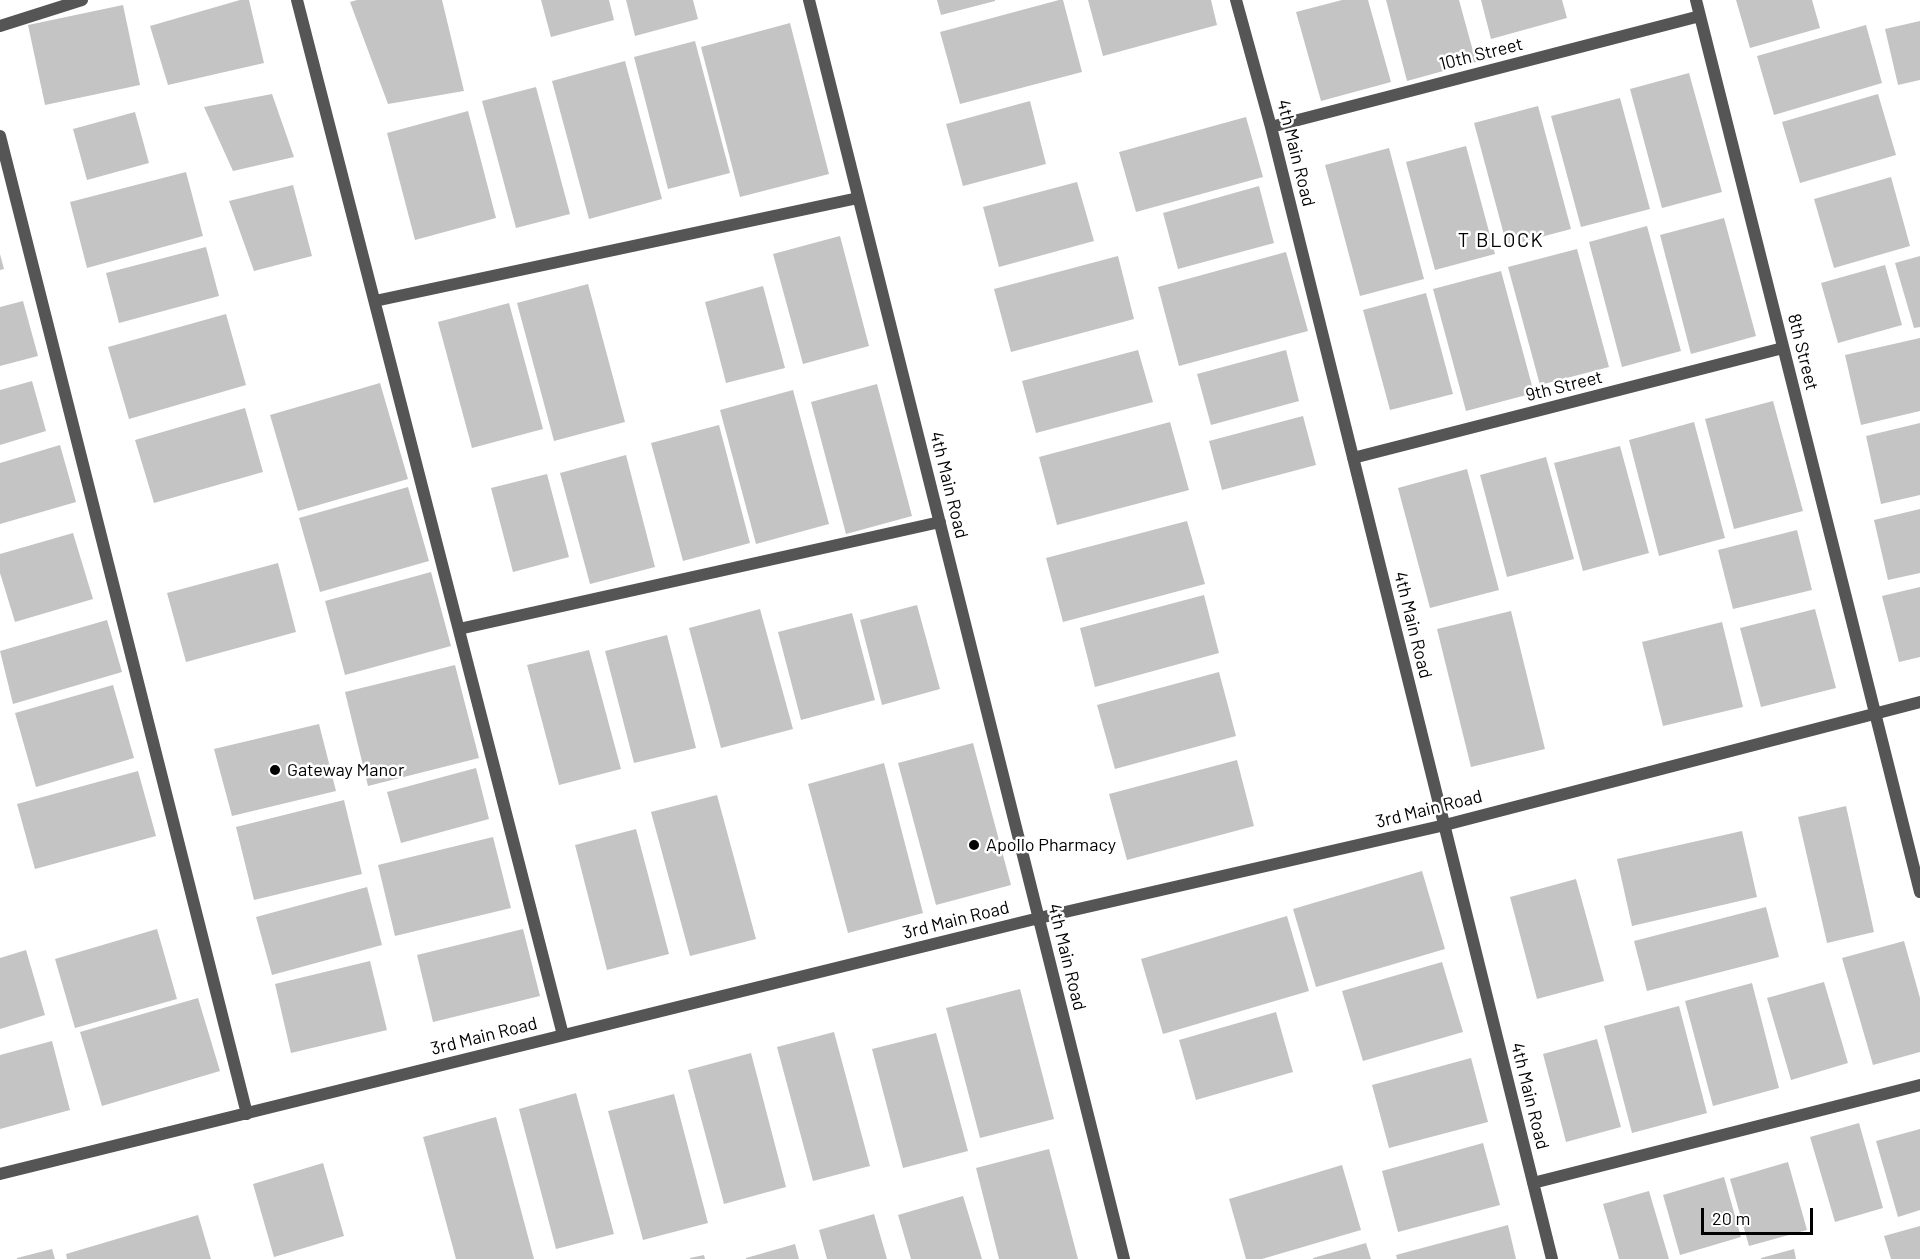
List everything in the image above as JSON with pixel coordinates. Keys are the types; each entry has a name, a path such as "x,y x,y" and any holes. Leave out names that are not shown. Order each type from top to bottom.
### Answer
{"street":[{"path":"0,26 82,0"},
{"path":"297,0 563,1035"},
{"name":"4th Main Road","path":"809,0 1124,1259"},
{"name":"4th Main Road","path":"1236,0 1271,127 1552,1259"},
{"name":"8th Street","path":"1696,0 1920,892"},
{"name":"10th Street","path":"1271,127 1700,16"},
{"path":"0,136 247,1114"},
{"path":"375,301 858,198"},
{"name":"9th Street","path":"1353,458 1783,348"},
{"path":"459,629 940,522"},
{"name":"3rd Main Road","path":"0,1174 1039,918 1445,825 1920,702"},
{"path":"1533,1183 1920,1086"}],"building":[{"path":"240,0 249,0 264,63 168,85 150,26"},
{"path":"357,0 442,0 464,91 388,104 350,2"},
{"path":"541,0 609,0 614,20 551,37"},
{"path":"626,0 693,0 698,19 635,36"},
{"path":"937,0 995,0 995,1 941,15"},
{"path":"1063,0 1082,72 960,104 940,32"},
{"path":"1088,0 1211,0 1217,25 1103,56"},
{"path":"1342,0 1368,0 1391,82 1321,101 1296,12"},
{"path":"1386,0 1459,0 1476,62 1407,81"},
{"path":"1481,0 1562,0 1567,18 1491,39"},
{"path":"1736,0 1812,0 1820,28 1750,48"},
{"path":"123,5 140,85 45,105 28,25"},
{"path":"1920,21 1920,80 1898,85 1885,29"},
{"path":"790,23 829,174 740,197 701,47"},
{"path":"1866,25 1882,83 1774,115 1757,56"},
{"path":"695,41 730,173 668,189 634,57"},
{"path":"625,61 662,199 589,219 552,81"},
{"path":"1689,73 1722,192 1662,208 1630,89"},
{"path":"536,87 570,214 516,228 482,101"},
{"path":"272,94 294,157 233,171 204,107"},
{"path":"1878,94 1896,155 1800,183 1782,122"},
{"path":"1620,98 1650,209 1581,227 1551,116"},
{"path":"1030,101 1046,164 963,186 946,124"},
{"path":"1538,106 1571,229 1507,246 1474,123"},
{"path":"468,111 496,218 415,240 387,133"},
{"path":"135,112 149,163 87,180 73,129"},
{"path":"1246,117 1263,177 1136,212 1119,152"},
{"path":"1466,146 1495,254 1435,270 1406,162"},
{"path":"1389,148 1424,279 1360,296 1325,165"},
{"path":"186,172 203,236 87,268 70,202"},
{"path":"1891,177 1910,246 1834,268 1814,199"},
{"path":"1077,182 1094,241 999,267 983,207"},
{"path":"293,185 312,256 254,271 229,201"},
{"path":"1259,186 1274,243 1178,269 1163,213"},
{"path":"1724,218 1756,336 1691,354 1660,235"},
{"path":"1647,226 1681,351 1622,367 1589,242"},
{"path":"840,236 869,346 803,364 773,254"},
{"path":"206,247 219,296 119,323 106,273"},
{"path":"1577,249 1609,367 1540,385 1508,267"},
{"path":"1286,252 1308,331 1179,366 1158,287"},
{"path":"0,254 4,269 0,270"},
{"path":"1118,256 1134,319 1011,352 994,289"},
{"path":"1920,256 1920,327 1914,328 1895,263"},
{"path":"1885,265 1902,325 1838,343 1821,283"},
{"path":"1501,271 1534,393 1466,411 1433,289"},
{"path":"588,284 625,422 554,441 517,303"},
{"path":"763,286 785,368 726,383 705,302"},
{"path":"1426,293 1453,394 1390,410 1363,310"},
{"path":"23,301 38,356 0,366 0,307"},
{"path":"509,303 543,429 472,448 438,322"},
{"path":"226,314 246,385 129,419 108,347"},
{"path":"1920,338 1920,411 1861,425 1845,355"},
{"path":"1138,350 1153,402 1036,433 1022,381"},
{"path":"1286,350 1299,401 1211,425 1197,374"},
{"path":"32,381 46,431 0,445 0,390"},
{"path":"380,383 408,479 298,511 270,415"},
{"path":"877,384 912,516 846,534 811,402"},
{"path":"793,390 829,524 756,544 720,410"},
{"path":"1773,401 1803,511 1734,529 1705,419"},
{"path":"245,408 263,472 154,503 135,440"},
{"path":"1303,416 1316,465 1222,490 1209,441"},
{"path":"1170,422 1189,490 1057,525 1039,457"},
{"path":"1694,422 1725,538 1659,556 1629,440"},
{"path":"1920,423 1920,495 1881,504 1866,436"},
{"path":"719,425 750,543 683,561 651,443"},
{"path":"60,445 76,502 0,524 0,463"},
{"path":"1620,446 1649,553 1583,571 1554,463"},
{"path":"626,455 655,567 590,584 560,473"},
{"path":"1546,457 1574,559 1507,577 1480,475"},
{"path":"1467,469 1499,590 1430,608 1398,488"},
{"path":"547,474 569,557 513,572 491,488"},
{"path":"408,487 429,561 320,592 299,518"},
{"path":"1920,509 1920,573 1888,580 1874,520"},
{"path":"1187,521 1205,584 1063,622 1046,558"},
{"path":"1797,530 1812,590 1733,609 1718,550"},
{"path":"73,533 93,599 15,622 0,573 0,554"},
{"path":"278,563 296,632 186,662 167,593"},
{"path":"431,572 451,646 345,675 325,601"},
{"path":"1920,587 1920,657 1899,662 1882,596"},
{"path":"1204,595 1219,653 1095,687 1080,628"},
{"path":"917,605 940,689 882,705 860,620"},
{"path":"760,609 793,729 721,748 689,628"},
{"path":"1815,609 1836,688 1761,707 1740,628"},
{"path":"1511,611 1545,749 1471,767 1437,629"},
{"path":"852,613 875,700 801,720 778,632"},
{"path":"107,620 122,672 13,704 0,651"},
{"path":"1722,622 1743,707 1663,726 1642,642"},
{"path":"667,635 696,748 634,763 605,651"},
{"path":"589,650 621,769 559,785 527,665"},
{"path":"455,665 479,758 368,786 345,692"},
{"path":"1219,672 1236,736 1115,769 1097,705"},
{"path":"113,685 134,758 36,787 15,713"},
{"name":"Gateway Manor","path":"319,724 336,791 232,816 214,749"},
{"path":"973,743 1011,885 936,905 898,763"},
{"path":"1237,760 1254,826 1127,860 1109,794"},
{"path":"884,763 923,913 848,933 808,784"},
{"path":"476,768 489,819 401,843 387,792"},
{"path":"138,771 156,836 35,869 17,804"},
{"path":"717,795 756,939 690,956 651,812"},
{"path":"344,800 362,874 254,900 236,827"},
{"path":"1846,806 1874,932 1827,943 1798,817"},
{"path":"636,829 669,954 607,970 575,845"},
{"path":"1742,831 1757,897 1632,926 1617,859"},
{"path":"493,837 511,908 395,936 378,865"},
{"path":"1422,871 1445,949 1316,987 1293,909"},
{"path":"1576,879 1604,981 1537,999 1510,897"},
{"path":"367,887 382,945 272,975 256,917"},
{"path":"1766,907 1779,957 1647,991 1634,941"},
{"path":"1287,916 1309,991 1163,1034 1141,959"},
{"path":"157,929 177,999 75,1028 55,959"},
{"path":"523,929 540,996 433,1022 417,955"},
{"path":"1904,941 1920,998 1920,1052 1873,1065 1842,958"},
{"path":"26,950 45,1015 0,1029 0,958"},
{"path":"370,961 387,1030 291,1053 275,984"},
{"path":"1442,962 1463,1032 1363,1061 1342,991"},
{"path":"1824,982 1848,1063 1791,1080 1767,998"},
{"path":"1752,983 1779,1088 1713,1106 1685,1001"},
{"path":"1020,989 1054,1119 980,1138 946,1008"},
{"path":"198,998 220,1071 102,1106 80,1032"},
{"path":"1679,1006 1707,1113 1632,1133 1604,1026"},
{"path":"1276,1012 1293,1072 1196,1100 1179,1040"},
{"path":"834,1032 870,1166 813,1181 777,1047"},
{"path":"936,1033 968,1151 903,1168 872,1049"},
{"path":"1597,1039 1621,1127 1566,1142 1543,1054"},
{"path":"52,1041 70,1110 0,1129 0,1055"},
{"path":"751,1053 786,1187 724,1204 688,1070"},
{"path":"1471,1058 1488,1122 1389,1148 1372,1085"},
{"path":"576,1093 614,1234 556,1249 519,1109"},
{"path":"674,1094 708,1223 643,1240 608,1111"},
{"path":"496,1117 534,1259 456,1259 423,1137"},
{"path":"1859,1123 1883,1208 1835,1222 1810,1137"},
{"path":"1920,1129 1920,1210 1898,1217 1876,1141"},
{"path":"1483,1143 1500,1205 1398,1232 1382,1171"},
{"path":"1049,1149 1078,1259 999,1259 976,1168"},
{"path":"1788,1162 1807,1230 1749,1246 1730,1179"},
{"path":"323,1163 344,1236 274,1257 253,1184"},
{"path":"1342,1165 1361,1230 1262,1259 1246,1259 1229,1199"},
{"path":"1724,1177 1741,1237 1680,1255 1663,1195"},
{"path":"1649,1191 1669,1259 1619,1259 1603,1204"},
{"path":"963,1196 982,1259 911,1259 898,1215"},
{"path":"874,1214 887,1259 827,1259 819,1230"},
{"path":"198,1215 211,1259 67,1259 66,1254"},
{"path":"1508,1225 1516,1259 1397,1259 1396,1255"},
{"path":"1920,1226 1920,1259 1891,1259 1884,1236"},
{"path":"1366,1243 1371,1259 1313,1259 1313,1258"},
{"path":"795,1244 799,1259 746,1259 746,1258"},
{"path":"52,1249 55,1259 17,1259 17,1258"},
{"path":"1794,1249 1796,1259 1761,1259 1761,1258"},
{"path":"704,1255 705,1259 690,1259 690,1258"}],"place":[{"name":"Gateway Manor","path":"275,770"},
{"name":"Apollo Pharmacy","path":"974,845"}],"district":[{"name":"T BLOCK","path":"1501,240"}]}
